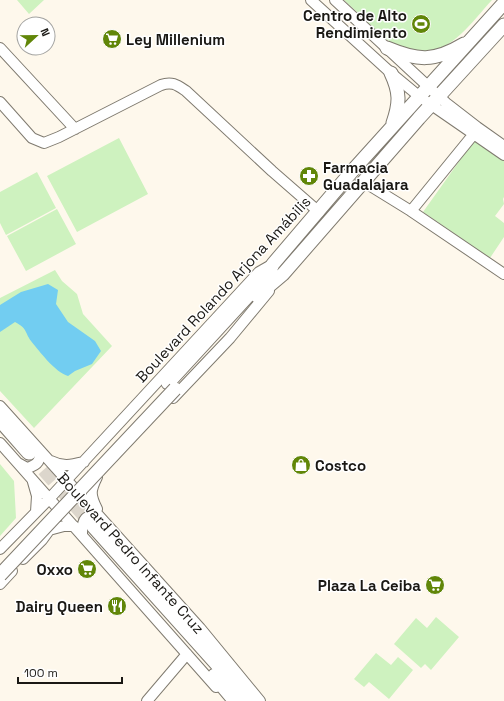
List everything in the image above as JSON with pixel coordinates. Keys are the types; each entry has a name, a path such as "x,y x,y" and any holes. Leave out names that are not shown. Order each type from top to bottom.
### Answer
{"highway":[{"name":"Boulevard Pedro Infante Cruz","path":"0,419 27,456"},
{"name":"Boulevard Pedro Infante Cruz","path":"0,430 27,456"},
{"name":"Boulevard Pedro Infante Cruz","path":"90,526 236,701"},
{"name":"Boulevard Pedro Infante Cruz","path":"90,526 251,701"}],"main road":[{"name":"Boulevard Rolando Arjona Amábilis","path":"273,264 319,212 354,169 474,38 504,3"},
{"path":"258,290 283,274 504,24"},
{"path":"387,48 410,57 433,57 452,51 474,38"},
{"path":"391,73 397,85 399,97 391,128"},
{"path":"258,290 273,264"},
{"name":"Boulevard Rolando Arjona Amábilis","path":"171,386 258,290"},
{"path":"0,561 171,386"},
{"path":"0,575 171,386"}],"street":[{"path":"311,0 391,73 420,97 435,101 504,146"},
{"path":"335,0 429,87 435,101 473,135 504,155"},
{"path":"0,48 75,129"},
{"path":"0,102 32,138 44,143 53,140 156,88 168,83 174,83 186,91 272,171 319,212"},
{"path":"411,211 473,135"},
{"path":"364,182 411,211 504,274"},
{"name":"Boulevard Rolando Arjona Amábilis","path":"0,548 43,506 259,272 273,264"},
{"path":"0,584 42,540 80,495 230,338 283,274"},
{"name":"Boulevard Pedro Infante Cruz","path":"0,406 27,456 29,475 43,506 90,526 200,628 260,701"},
{"name":"Boulevard Pedro Infante Cruz","path":"0,443 27,456 48,460 80,495 90,526 187,654 228,701"},
{"path":"48,460 63,465 84,462"},
{"path":"29,475 34,482 37,501 43,506"},
{"path":"49,530 64,526 90,526 91,492 97,477"},
{"path":"147,701 187,654"}],"green space":[{"path":"17,0 44,0 29,14"},
{"name":"Centro de Alto Rendimiento","path":"344,0 492,0 455,39 433,51 420,52 406,49 392,43"},
{"path":"119,138 148,194 77,232 47,176"},
{"path":"475,139 504,161 504,204 495,216 504,223 504,237 490,258 423,212"},
{"path":"37,172 56,208 6,235 0,223 0,192"},
{"path":"57,209 76,244 26,271 7,236"},
{"path":"55,270 62,281 77,294 83,314 112,346 34,428 0,391 0,298"},
{"path":"0,464 14,481 16,518 0,536"},
{"path":"436,617 459,637 431,670 425,664 421,668 394,644 416,618 427,628"},
{"path":"376,653 391,665 398,657 413,670 389,699 369,682 364,687 354,679"}],"water":[{"path":"48,284 58,290 56,304 68,322 95,341 101,351 92,364 75,371 68,376 63,374 48,361 31,341 24,328 19,324 15,322 0,332 0,305 21,292"}],"tunnel":[{"path":"29,452 94,526"}],"place":[{"name":"Centro de Alto Rendimiento","path":"421,24"},
{"name":"Ley Millenium","path":"112,39"},
{"name":"Farmacia Guadalajara","path":"309,176"},
{"name":"Costco","path":"301,465"},
{"name":"Oxxo","path":"87,569"},
{"name":"Plaza La Ceiba","path":"435,585"},
{"name":"Dairy Queen","path":"117,606"}]}
